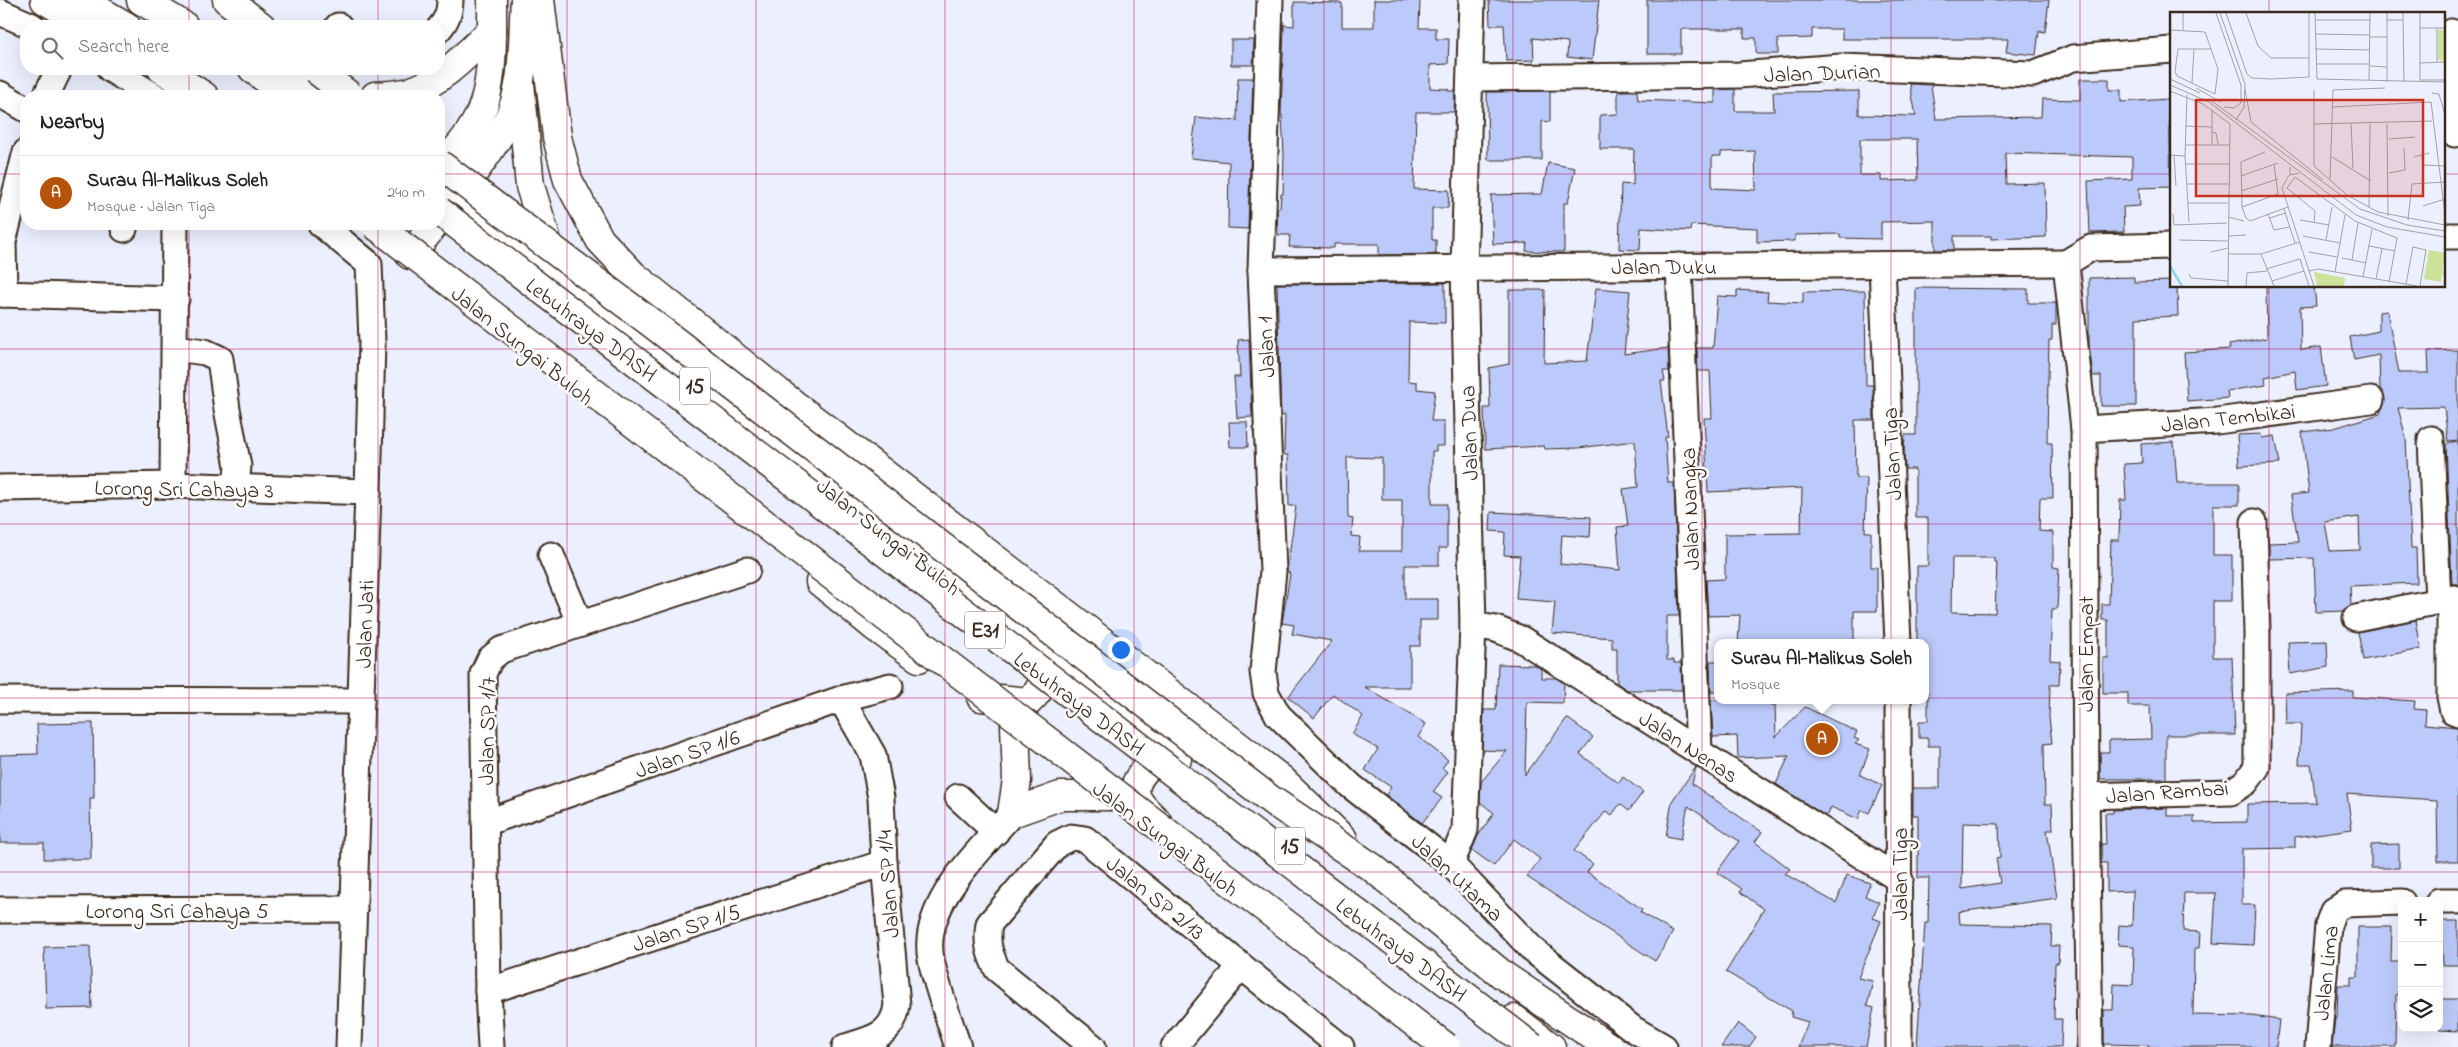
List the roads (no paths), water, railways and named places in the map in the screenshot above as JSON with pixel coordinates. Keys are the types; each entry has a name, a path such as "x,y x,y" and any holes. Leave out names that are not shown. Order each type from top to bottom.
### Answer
{"main road":[{"path":"45,0 79,20"},
{"path":"81,0 116,20"},
{"path":"141,0 174,20"},
{"path":"152,0 184,20"},
{"path":"227,0 252,20"},
{"path":"445,163 466,138 480,114 487,94 492,30 492,0"},
{"path":"525,0 520,83 530,186 540,225 560,273 582,299"},
{"path":"540,0 556,137 568,180 600,240 626,268 778,392 1281,779 1373,868 1504,976 1609,1047"},
{"path":"445,72 492,30"},
{"path":"171,75 195,90"},
{"path":"190,75 208,90"},
{"path":"260,75 280,90"},
{"path":"267,75 289,90"},
{"path":"289,75 327,90"},
{"path":"323,75 342,90"},
{"path":"415,90 429,85 442,75"},
{"path":"445,204 490,150 508,120 520,83"},
{"path":"445,168 650,322 1271,800 1373,868"},
{"name":"Jalan Sungai Buloh","path":"445,213 582,299 1551,1047"},
{"name":"Lebuhraya DASH","path":"445,214 1532,1047"},
{"name":"Jalan Sungai Buloh","path":"385,230 410,255 875,627 1112,796 1441,1047"},
{"name":"E31","path":"386,230 1445,1047"},
{"path":"410,255 427,230"},
{"path":"974,696 1028,702 1041,690 1044,681 1029,644"},
{"path":"1004,822 1018,780 1015,725"},
{"path":"1177,759 1160,757 1145,769 1136,785 1137,799 1189,855"},
{"path":"1004,822 1060,796 1112,796"}],"street":[{"path":"445,22 450,11 450,0"},
{"name":"Jalan 1","path":"1266,692 1263,672 1273,572 1262,270 1270,0"},
{"name":"Jalan Dua","path":"1451,864 1465,830 1473,625 1464,268 1472,0"},
{"path":"0,12 20,21"},
{"path":"2451,32 2455,134"},
{"name":"Jalan Durian","path":"1470,78 1739,76 1841,67 2032,74 2073,58 2170,50"},
{"path":"49,90 57,75"},
{"path":"120,75 144,90"},
{"path":"0,94 20,106"},
{"path":"19,202 3,242 2,294 176,299"},
{"path":"173,485 175,230"},
{"name":"Jalan Jati","path":"328,230 369,264 372,342 349,1047"},
{"path":"2066,263 2091,248 2170,246"},
{"name":"Jalan Duku","path":"1262,270 2066,263"},
{"name":"Jalan Empat","path":"2066,263 2084,429 2086,796 2090,1047"},
{"name":"Jalan Tiga","path":"1882,265 1898,639"},
{"name":"Jalan Nangka","path":"1679,266 1699,752"},
{"path":"175,348 205,352 220,359 226,409 238,466 236,486"},
{"name":"Jalan Tembikai","path":"2084,429 2217,422 2371,400"},
{"path":"2431,439 2448,600 2450,697 2456,712"},
{"name":"Lorong Sri Cahaya 3","path":"0,488 173,485 368,492"},
{"name":"Jalan Rambai","path":"2086,796 2231,792 2246,782 2257,766 2257,632 2254,522"},
{"path":"551,555 580,624"},
{"name":"Jalan SP 1/7","path":"491,1047 488,991 484,674 490,659 501,650 747,570"},
{"path":"2356,618 2448,600"},
{"name":"Jalan Nenas","path":"1473,625 1496,629 1521,639 1900,880"},
{"name":"Jalan SP 1/6","path":"486,823 841,700 890,686"},
{"name":"Jalan Utama","path":"1266,692 1278,715 1351,786 1451,864 1534,951 1633,1029 1664,1047"},
{"path":"0,700 361,701"},
{"name":"Jalan SP 1/4","path":"841,700 873,755 881,798 884,863 896,1014 890,1025 880,1036 846,1047"},
{"name":"Jalan Tiga","path":"1898,704 1899,1047"},
{"path":"958,797 1004,822 949,889 936,912 930,929 931,958 958,1047"},
{"name":"Jalan SP 2/13","path":"1092,1047 997,969 989,953 987,937 989,924 1057,844 1071,837 1085,839 1341,1047"},
{"name":"Jalan SP 1/5","path":"488,991 884,863"},
{"path":"2443,901 2458,901"},
{"name":"Jalan Lima","path":"2318,1047 2328,925 2333,911 2344,904 2398,902"},
{"name":"Lorong Sri Cahaya 5","path":"0,910 354,909"},
{"path":"1174,1047 1241,966"}],"place":[{"name":"Surau Al-Malikus Soleh","path":"1822,739"}]}
